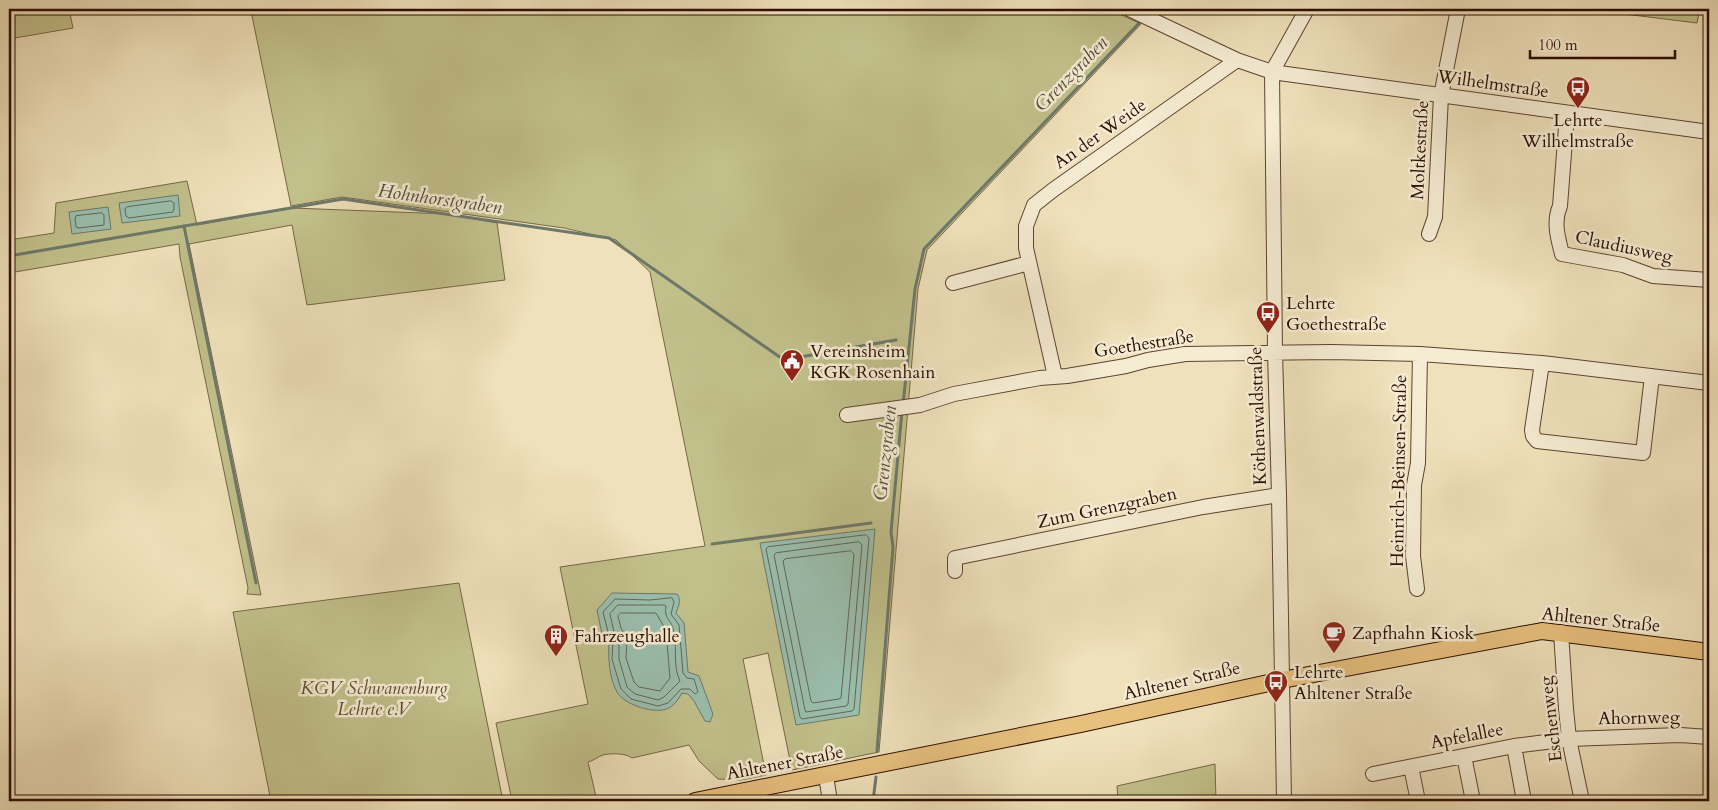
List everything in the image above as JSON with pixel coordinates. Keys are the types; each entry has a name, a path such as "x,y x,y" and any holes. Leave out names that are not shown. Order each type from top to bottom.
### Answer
{"main road":[{"name":"Ahltener Straße","path":"695,801 1081,724 1282,680 1542,631 1709,652"}],"street":[{"name":"Köthenwaldstraße","path":"1284,801 1275,352 1272,72 1307,9"},
{"name":"Moltkestraße","path":"1429,234 1435,217 1441,96 1458,9"},
{"name":"Wilhelmstraße","path":"1139,14 1237,60 1272,72 1709,132"},
{"name":"An der Weide","path":"1055,376 1026,248 1026,226 1034,205 1052,190 1237,60"},
{"name":"Claudiusweg","path":"1567,114 1560,206 1556,213 1556,228 1562,254 1623,265 1653,276 1709,280"},
{"path":"953,283 1029,263"},
{"name":"Goethestraße","path":"846,416 934,401 954,394 1055,376 1067,376 1126,366 1185,354 1275,352 1420,354 1542,363 1709,383"},
{"name":"Heinrich-Beinsen-Straße","path":"1417,589 1413,556 1414,485 1418,464 1420,354"},
{"path":"1542,363 1532,430 1533,436 1537,440 1643,453 1652,376"},
{"name":"Zum Grenzgraben","path":"955,571 955,558 1203,507 1279,495"},
{"name":"Eschenweg","path":"1561,632 1569,739 1582,801"},
{"name":"Ahornweg","path":"1569,739 1680,735 1709,737"},
{"name":"Apfelallee","path":"1373,774 1514,746 1569,739"},
{"path":"1514,746 1524,801"},
{"path":"1464,756 1473,801"},
{"path":"1411,766 1418,801"},
{"path":"826,776 830,801"}],"green space":[{"path":"9,9 69,9 73,28 9,39"},
{"path":"262,9 1109,9 1141,24 927,250 918,289 879,752 792,770 768,653 743,659 766,775 741,780 718,779 699,761 689,745 632,758 622,754 606,754 588,762 597,801 512,801 496,723 588,704 560,567 705,546 650,272 616,240 564,228 342,197 291,206 251,11"},
{"path":"1584,9 1700,9 1697,23"},
{"path":"187,181 197,225 293,208 448,214 497,223 505,280 307,305 292,225 189,244 261,595 247,594 248,588 180,257 179,244 9,273 9,240 54,233 56,203"},
{"name":"KGV Schwanenburg Lehrte e.V","path":"459,583 503,801 271,801 233,612"},
{"path":"1215,764 1216,801 1118,801 1117,786"}],"water":[{"path":"178,195 180,216 122,223 119,203"},
{"path":"108,207 111,229 72,234 69,212"},
{"path":"875,529 859,715 796,725 760,543"},
{"path":"612,593 677,594 679,606 676,613 684,623 688,672 699,676 713,714 710,722 705,721 688,694 682,693 669,708 656,710 633,705 617,692 612,680 609,642 603,639 597,610"}],"waterway":[{"name":"Grenzgraben","path":"903,405 915,289 924,249 1142,20"},
{"name":"Hohnhorstgraben","path":"9,256 343,199 609,238 784,360 833,351"},
{"path":"184,226 256,583"},
{"name":"Hohnhorstgraben","path":"838,350 896,340"},
{"name":"Grenzgraben","path":"877,751 893,547 891,532 902,411"},
{"path":"712,544 871,523"},
{"name":"Grenzgraben","path":"873,801 876,777"}],"place":[{"name":"Lehrte Wilhelmstraße","path":"1578,109"},
{"name":"Lehrte Goethestraße","path":"1268,334"},
{"name":"Vereinsheim KGK Rosenhain","path":"792,382"},
{"name":"Zapfhahn Kiosk","path":"1334,654"},
{"name":"Fahrzeughalle","path":"556,657"},
{"name":"Lehrte Ahltener Straße","path":"1276,703"}]}
